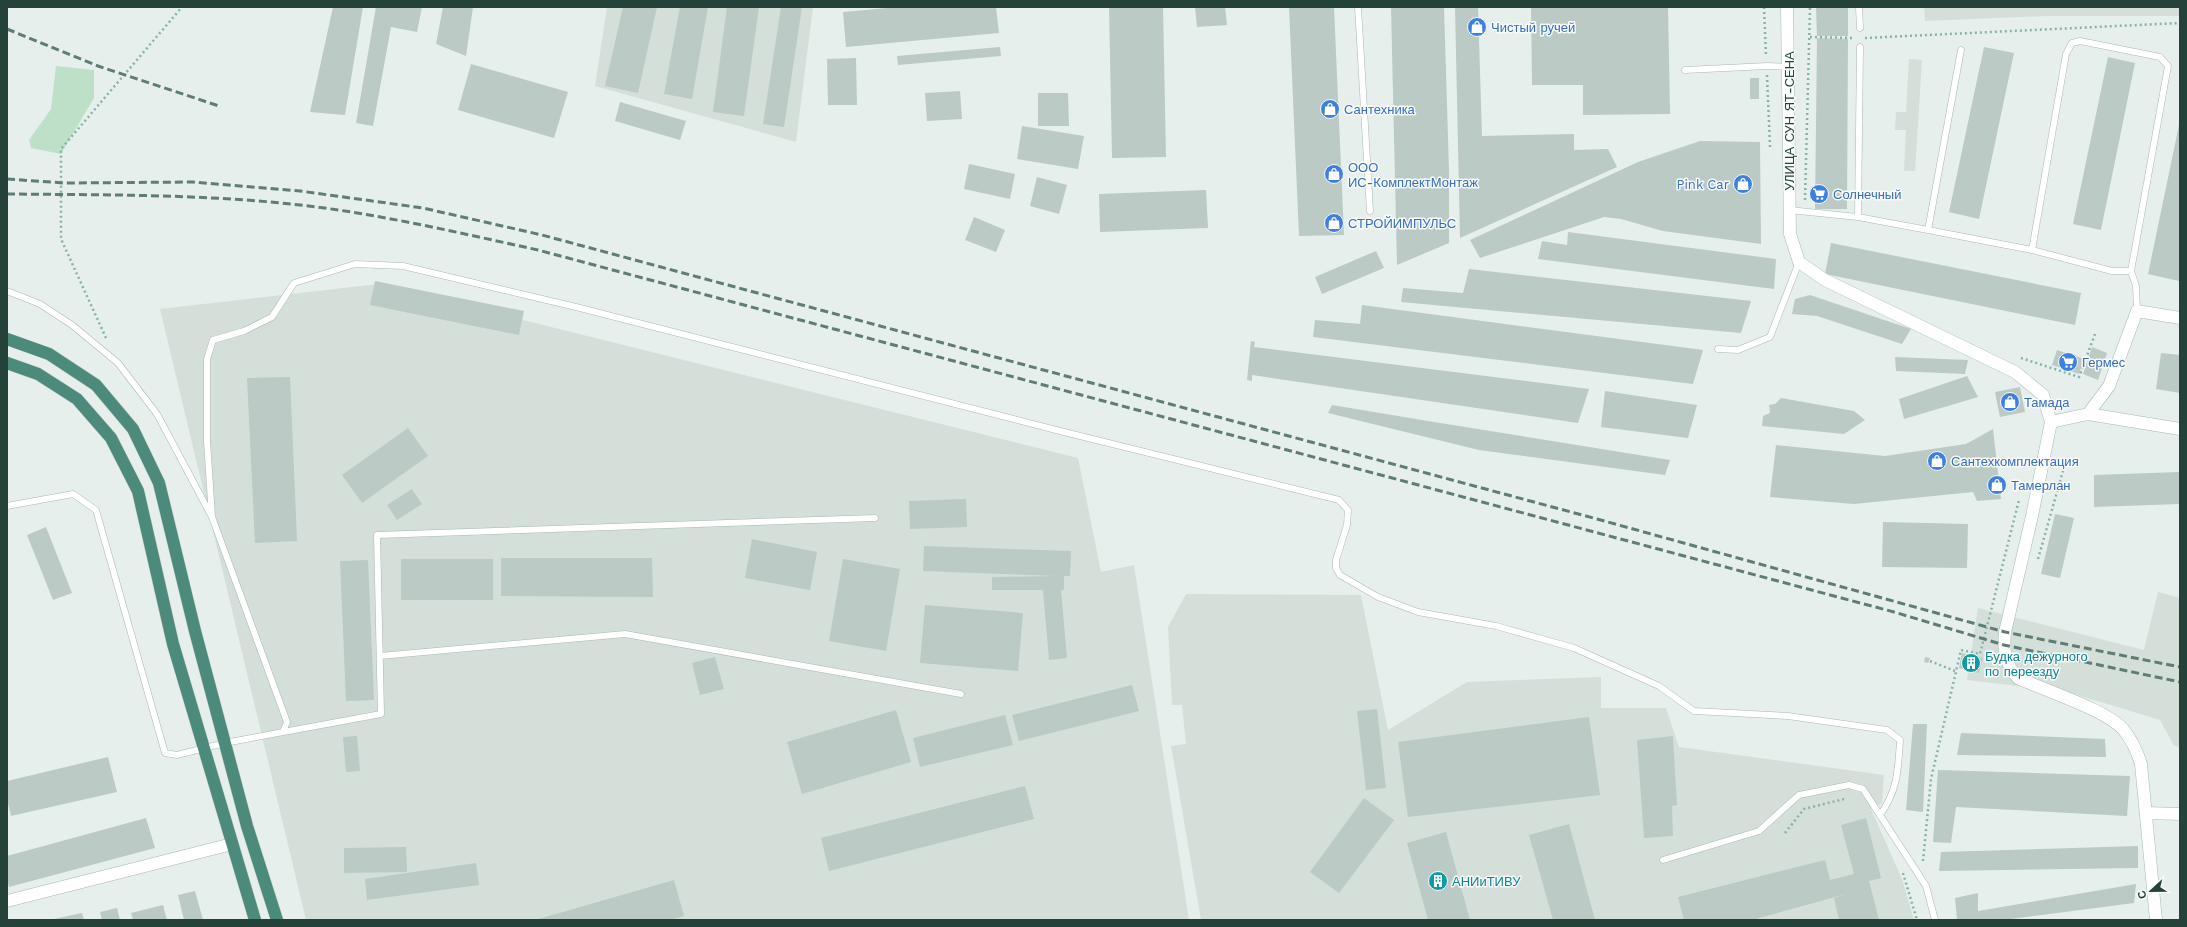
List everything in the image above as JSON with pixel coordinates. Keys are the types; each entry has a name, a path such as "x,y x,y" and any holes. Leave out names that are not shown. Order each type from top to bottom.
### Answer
{"highway":[{"path":"7,339 49,354 96,385 133,429 159,483 194,631 266,888 277,920"},
{"path":"7,362 38,374 77,399 111,438 138,491 173,644 254,920"}],"main road":[{"name":"УЛИЦА СУН ЯТ-СЕНА","path":"1787,7 1790,234 1799,262"},
{"path":"1799,262 1825,280 2015,372 2043,395 2051,422 2006,632 2004,645 2005,657 2008,667 2018,678 2108,717 2122,728 2135,747 2141,764 2156,920"},
{"path":"2088,414 2109,386 2137,311 2180,318"},
{"path":"2051,422 2088,414 2180,429"},
{"path":"2146,813 2180,814"},
{"path":"7,901 232,844"}],"lane":[{"path":"1358,7 1370,211"},
{"path":"1859,7 1860,28"},
{"path":"2032,250 2066,54 2072,43 2080,40 2160,57 2168,66 2131,271 2136,286 2137,311"},
{"path":"1858,217 1860,47"},
{"path":"1928,230 1961,50"},
{"path":"1685,70 1767,66 1788,68"},
{"path":"1789,210 1805,213 1858,217 2032,250 2112,271 2131,271"},
{"path":"1718,349 1738,350 1770,337 1799,262"},
{"path":"212,517 206,441 207,359 213,340 244,331 272,317 294,283 355,264 403,266 576,306 1064,432 1339,500 1348,510 1347,525 1336,560 1336,568 1340,575 1378,597 1418,612 1496,626 1574,648 1659,686 1694,711 1788,716 1887,730 1900,740 1898,776 1890,800 1880,814"},
{"path":"7,291 40,304 72,325 118,363 157,414 212,517 287,722 283,732"},
{"path":"7,506 73,494 96,510 165,753 177,755 225,743 381,714 377,535 875,518"},
{"path":"380,656 625,634 961,694"},
{"path":"1663,860 1759,831 1799,795 1849,785 1863,789 1926,886 1935,920"}],"path":[{"path":"108,342 61,239 61,149 182,7"},
{"path":"1805,213 1810,7"},
{"path":"1810,37 1874,38 2180,23"},
{"path":"2014,355 2080,377 2095,334"},
{"path":"2036,566 2063,471"},
{"path":"1926,886 1923,857 1931,779 1955,672 1961,650 1980,654 2019,500"},
{"path":"1930,662 1955,672"},
{"path":"1785,833 1804,809 1849,798"},
{"path":"1902,871 1917,920"}],"shaded area":[{"path":"607,7 813,7 796,142 595,86"},
{"path":"1924,7 2180,7 2180,16 2049,16 1925,21"},
{"path":"1909,59 1922,60 1915,171 1904,171 1906,130 1895,130 1896,112 1906,112"},
{"path":"378,284 1078,458 1101,572 1134,565 1189,920 306,920 160,309"},
{"path":"2158,592 2180,598 2180,747 2174,746 2160,720 2068,692 1967,680 1978,608 2144,650"},
{"path":"1186,594 1361,595 1388,730 1467,682 1601,677 1601,708 1666,708 1679,747 1884,775 1882,803 1871,809 1902,879 1914,920 1201,920 1171,746 1186,744 1182,705 1172,705 1168,627"}],"green space":[{"path":"56,66 94,70 94,98 61,154 31,148 29,140 51,109"}],"building":[{"path":"333,7 363,7 345,115 310,112"},
{"path":"376,7 422,7 417,32 391,27 373,126 356,123"},
{"path":"443,7 473,7 466,56 436,44"},
{"path":"623,7 657,7 638,93 605,86"},
{"path":"680,7 708,7 692,99 664,94"},
{"path":"727,7 759,7 744,116 713,112"},
{"path":"781,7 802,7 784,127 763,124"},
{"path":"899,7 996,7 999,33 846,47 843,12"},
{"path":"1109,7 1163,7 1166,157 1112,158"},
{"path":"1195,7 1225,7 1227,25 1197,27"},
{"path":"1289,7 1334,7 1344,235 1299,236"},
{"path":"1391,7 1444,7 1449,170 1449,243 1397,265"},
{"path":"1455,7 1478,7 1482,136 1574,134 1574,150 1608,149 1617,167 1460,238"},
{"path":"1531,7 1668,7 1670,114 1583,115 1583,85 1532,85"},
{"path":"1816,7 1848,7 1848,36 1817,36"},
{"path":"1817,38 1848,39 1847,209 1815,209"},
{"path":"1000,47 1001,56 898,65 897,56"},
{"path":"1984,47 2014,53 1979,219 1949,212"},
{"path":"2108,57 2135,63 2101,230 2073,224"},
{"path":"856,58 857,105 828,105 827,59"},
{"path":"471,64 568,92 554,138 458,110"},
{"path":"1750,78 1759,78 1759,99 1750,99"},
{"path":"960,91 962,119 927,121 925,93"},
{"path":"1038,93 1068,93 1069,126 1038,126"},
{"path":"620,102 686,121 680,140 615,121"},
{"path":"2179,125 2180,277 2179,281 2148,274"},
{"path":"1022,126 1084,136 1078,169 1017,159"},
{"path":"1700,141 1760,142 1761,244 1663,231 1621,219 1604,217 1480,258 1470,240 1638,162"},
{"path":"969,164 1015,174 1010,199 964,189"},
{"path":"1037,177 1067,185 1059,214 1030,206"},
{"path":"1206,190 1208,228 1100,232 1099,194"},
{"path":"974,217 1005,230 996,252 965,240"},
{"path":"1568,232 1776,259 1774,289 1538,259 1542,241 1567,245"},
{"path":"1831,243 2081,293 2075,325 1825,274"},
{"path":"1376,251 1384,268 1322,294 1315,277"},
{"path":"1469,269 1751,301 1741,333 1401,302 1403,288 1463,293"},
{"path":"375,281 524,311 519,335 370,305"},
{"path":"1810,295 1911,329 1902,344 1817,316 1792,314 1795,299"},
{"path":"1362,305 1703,350 1693,384 1313,337 1315,320 1360,324"},
{"path":"1251,341 1255,342 1254,347 1589,389 1578,423 1252,375 1252,381 1247,380"},
{"path":"2092,347 2107,353 2098,380 2083,374"},
{"name":"Гермес","path":"2057,350 2084,359 2079,374 2052,365"},
{"path":"2161,353 2180,355 2180,393 2156,389"},
{"path":"1895,357 1968,360 1965,374 1896,371"},
{"path":"1967,376 1978,397 1904,419 1899,399"},
{"path":"290,377 297,541 255,543 247,378"},
{"name":"Тамада","path":"2020,387 2025,412 2000,417 1995,392"},
{"path":"1605,391 1697,405 1688,438 1601,427"},
{"path":"1781,398 1854,411 1865,420 1844,434 1762,426 1763,416 1770,413 1769,405 1775,404"},
{"path":"1332,405 1670,460 1665,475 1479,450 1328,413"},
{"path":"408,428 428,456 362,503 342,475"},
{"path":"1993,429 2001,499 1977,501 1973,492 1854,504 1770,497 1776,445 1885,456 1966,444"},
{"path":"2180,472 2180,504 2094,507 2094,475"},
{"path":"412,489 422,504 397,520 387,505"},
{"path":"966,499 967,527 910,529 909,501"},
{"path":"2055,514 2074,518 2060,578 2041,574"},
{"path":"1883,522 1968,524 1967,568 1882,567"},
{"path":"46,527 72,593 53,600 27,535"},
{"path":"752,539 817,552 810,590 745,578"},
{"path":"924,546 1071,551 1070,576 1064,576 1064,590 1061,590 1067,658 1049,660 1043,590 992,590 992,577 1056,576 923,571"},
{"path":"501,558 652,558 653,597 501,596"},
{"path":"401,559 493,559 493,600 401,600"},
{"path":"843,559 900,569 886,651 829,641"},
{"path":"368,560 374,700 346,701 340,561"},
{"path":"925,605 1023,613 1018,671 920,663"},
{"name":"Будка дежурного по переезду","path":"1962,653 1983,658 1979,673 1959,668"},
{"path":"715,657 724,689 700,695 692,663"},
{"path":"1925,657 1930,658 1928,663 1924,662"},
{"path":"1132,685 1139,711 1019,741 1012,715"},
{"path":"1377,709 1386,788 1366,790 1357,711"},
{"path":"896,710 911,762 802,794 787,742"},
{"path":"1005,715 1013,745 920,767 913,738"},
{"path":"1589,717 1600,795 1408,817 1398,742"},
{"path":"1913,724 1927,724 1923,812 1906,810"},
{"path":"1961,733 2105,739 2106,757 1957,755"},
{"path":"357,736 360,771 346,772 343,737"},
{"path":"1673,736 1677,805 1672,806 1673,836 1644,838 1637,740"},
{"path":"108,757 117,792 11,816 7,799 7,781"},
{"path":"1938,770 2130,776 2127,816 1956,807 1951,843 1933,842"},
{"path":"1025,786 1034,819 829,871 821,838"},
{"path":"1364,798 1394,820 1339,893 1310,872"},
{"path":"146,818 155,848 9,887 7,879 7,856"},
{"path":"1866,818 1881,878 1869,881 1879,920 1839,920 1834,898 1846,894 1752,920 1684,920 1678,897 1825,860 1830,880 1854,874 1841,825"},
{"path":"1569,824 1595,920 1553,920 1529,835"},
{"name":"АНИиТИВУ","path":"1446,832 1470,920 1428,920 1407,843"},
{"path":"2138,846 2138,868 1939,871 1941,852"},
{"path":"406,847 407,872 344,873 344,848"},
{"path":"476,863 479,885 367,900 365,879"},
{"path":"674,880 684,916 670,920 535,920"},
{"path":"2136,884 2134,903 2003,920 1957,920 1955,898 1978,893 1978,911"},
{"path":"195,891 203,920 184,920 178,895"},
{"path":"163,905 167,920 133,920 131,913"},
{"path":"117,908 120,920 102,920 100,912"},
{"path":"82,913 84,920 54,920 54,919"}],"railway":[{"path":"7,29 98,66 219,106"},
{"path":"7,179 64,183 193,182 300,191 423,208 542,235 1597,519 2005,632 2180,667"},
{"path":"7,194 191,197 264,201 360,213 538,250 1894,612 2004,645 2180,682"}],"place":[{"name":"Чистый ручей","path":"1477,27"},
{"name":"Сантехника","path":"1330,109"},
{"name":"ООО ИС-КомплектМонтаж","path":"1334,174"},
{"name":"Pink Car","path":"1743,184"},
{"name":"Солнечный","path":"1819,194"},
{"name":"СТРОЙИМПУЛЬС","path":"1334,223"},
{"name":"Гермес","path":"2068,362"},
{"name":"Тамада","path":"2010,402"},
{"name":"Сантехкомплектация","path":"1937,461"},
{"name":"Тамерлан","path":"1997,485"},
{"name":"Будка дежурного по переезду","path":"1971,663"},
{"name":"АНИиТИВУ","path":"1438,881"}]}
